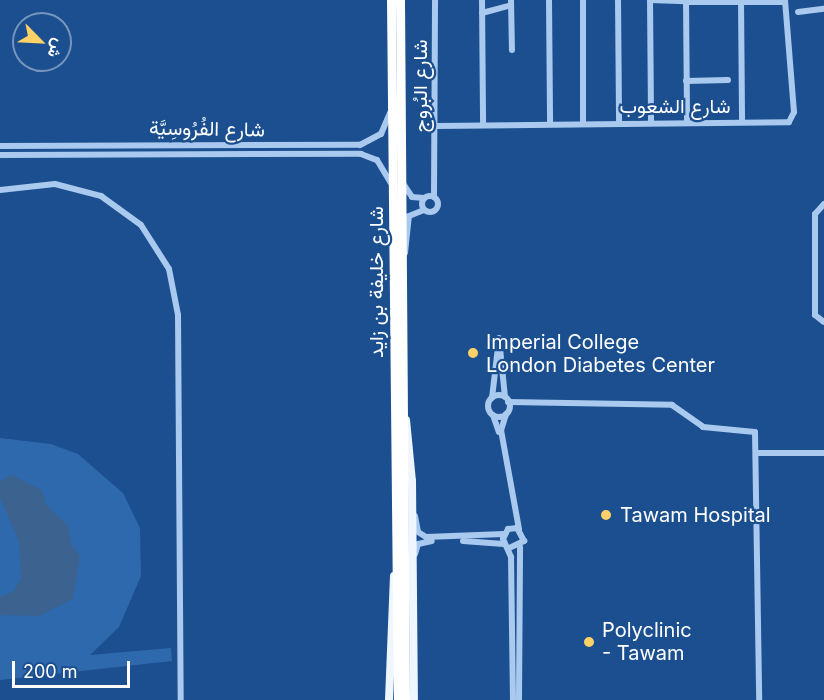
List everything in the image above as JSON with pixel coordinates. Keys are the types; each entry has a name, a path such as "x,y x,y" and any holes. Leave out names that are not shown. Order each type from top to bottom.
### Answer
{"highway":[{"name":"شارع خليفة بن زايد","path":"391,0 398,700"},
{"name":"شارع خليفة بن زايد","path":"400,0 405,257 405,700"}],"main road":[{"name":"شارع خليفة بن زايد","path":"405,414 413,506 414,700"},
{"name":"شارع خليفة بن زايد","path":"389,700 397,563"}],"street":[{"name":"شارع البُروج","path":"428,197 436,172 435,0"},
{"path":"482,0 483,124"},
{"path":"549,0 550,123"},
{"path":"583,0 583,123"},
{"path":"618,0 619,122"},
{"path":"651,123 650,0 785,1"},
{"path":"686,1 687,123"},
{"path":"741,1 742,122"},
{"name":"شارع الشعوب","path":"436,126 619,122 787,122 794,117 785,1"},
{"path":"482,13 511,2 512,50"},
{"path":"798,12 824,9"},
{"path":"686,81 728,80"},
{"name":"شارع الفُرُوسِيَّة","path":"0,146 360,145 381,134 392,107"},
{"path":"114,153 156,150 155,144"},
{"name":"شارع الفُرُوسِيَّة","path":"0,155 361,154 382,166 393,190"},
{"path":"0,192 29,185 72,186 118,205 149,234 172,279 178,315 181,700"},
{"path":"404,185 412,197 428,197"},
{"path":"405,257 409,216 424,210 436,209 428,197"},
{"path":"424,210 428,197"},
{"path":"824,204 814,214 815,315 824,322"},
{"path":"513,700 512,632 506,546 506,532 512,502 493,415 488,407 492,398 499,338 507,400 501,430 519,529 524,538 520,547 519,700"},
{"path":"492,398 527,406 675,405 703,427 752,429 756,453 759,700"},
{"path":"493,415 506,414 527,406"},
{"path":"756,453 824,453"},
{"path":"413,506 424,537 506,532 519,529"},
{"path":"413,561 424,541 520,547"},
{"path":"512,632 519,648"}],"shaded area":[{"path":"0,438 51,444 78,454 123,493 140,528 141,576 119,627 90,655 171,648 172,661 0,680"},
{"path":"12,475 42,490 46,505 68,525 71,544 80,556 73,599 39,616 0,615 0,597 14,591 21,579 19,541 0,498 0,481"}],"place":[{"name":"Imperial College London Diabetes Center","path":"473,353"},
{"name":"Tawam Hospital","path":"606,515"},
{"name":"Polyclinic - Tawam","path":"589,642"}]}
